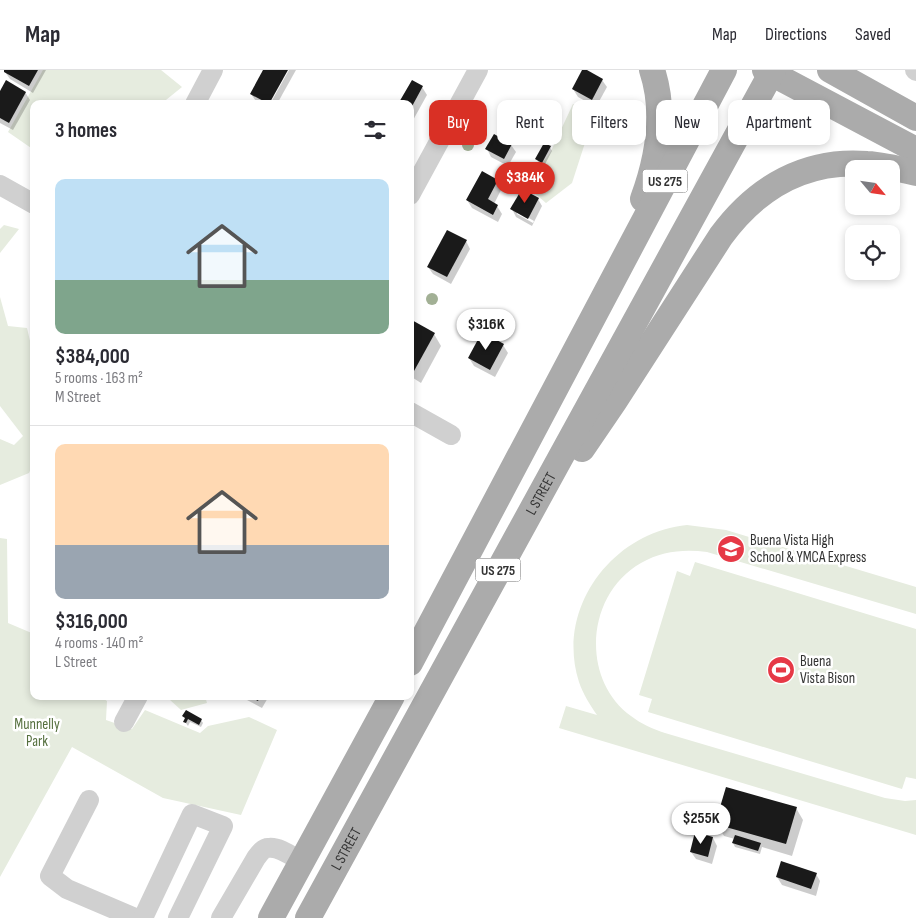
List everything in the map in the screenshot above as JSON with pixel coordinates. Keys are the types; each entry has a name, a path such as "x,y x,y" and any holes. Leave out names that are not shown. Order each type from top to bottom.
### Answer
{"main road":[{"path":"606,291 649,184 657,147 658,97 652,70"},
{"name":"US 275","path":"414,655 724,70"},
{"path":"830,70 907,113"},
{"path":"862,70 876,88 907,113"},
{"path":"770,71 916,150"},
{"name":"L STREET","path":"308,918 770,71"},
{"path":"501,565 614,402 721,236 734,218 750,202 773,185 826,165 869,164 916,173"},
{"path":"271,918 390,700"}],"street":[{"path":"197,100 213,70"},
{"path":"414,188 478,70"},
{"path":"0,185 30,202"},
{"path":"414,414 451,435"},
{"path":"124,722 136,700"},
{"path":"90,800 50,876 67,889 135,918"},
{"path":"143,918 192,814 223,826 178,918"},
{"path":"221,918 262,851 268,848 277,849 302,862"}],"green space":[{"path":"43,70 161,70 182,87 166,100 30,100 30,147 8,132"},
{"path":"572,106 572,145 584,145 572,183 546,203 525,185 550,153 554,145 562,145 562,127"},
{"path":"4,225 19,229 0,253 0,229"},
{"path":"0,297 8,326 27,328 30,341 30,471 29,473 0,485 0,439 14,445 23,436 0,406"},
{"path":"687,525 726,530 916,587 916,614 707,552 682,551 665,553 641,563 623,577 609,595 600,615 596,637 597,660 603,681 615,700 635,719 665,733 885,798 905,801 916,800 916,835 559,728 566,706 597,715 579,682 574,654 575,627 583,602 596,578 614,558 636,542 660,531"},
{"name":"Munnelly Park","path":"0,538 7,539 8,623 30,632 30,700 105,700 107,701 106,720 132,729 145,710 200,733 208,726 249,717 277,730 241,815 163,798 72,747 0,877"},
{"name":"Buena Vista Bison","path":"695,562 916,629 916,779 906,777 902,789 648,712 652,699 639,695 677,571 690,576"},
{"path":"170,700 206,700 207,703 181,710"}],"building":[{"path":"4,70 38,70 29,86 4,72"},
{"path":"263,70 288,70 271,100 261,100 250,94"},
{"path":"582,70 587,70 603,79 592,100 572,89"},
{"path":"6,80 26,92 9,123 0,118 0,91"},
{"path":"412,80 423,86 414,103 414,100 400,100"},
{"path":"494,134 497,136 497,145 511,145 504,159 485,149"},
{"path":"543,145 551,146 542,163 535,159"},
{"path":"482,171 498,180 488,199 498,205 493,215 466,200"},
{"path":"522,189 539,198 528,219 510,209"},
{"path":"447,230 467,240 447,277 427,267"},
{"path":"469,311 479,316 473,326 463,321"},
{"path":"414,321 435,333 414,371"},
{"path":"482,332 504,344 490,370 468,358"},
{"path":"186,710 202,719 199,725 188,719 186,723 183,722 185,718 182,716"},
{"path":"726,787 797,807 786,844 715,824"},
{"path":"695,832 713,837 708,857 690,852"},
{"path":"735,835 761,843 758,851 732,843"},
{"path":"781,861 817,873 811,889 776,877"}],"place":[{"name":"Buena Vista High School & YMCA Express","path":"731,549"},
{"name":"Buena Vista Bison","path":"781,670"}]}
